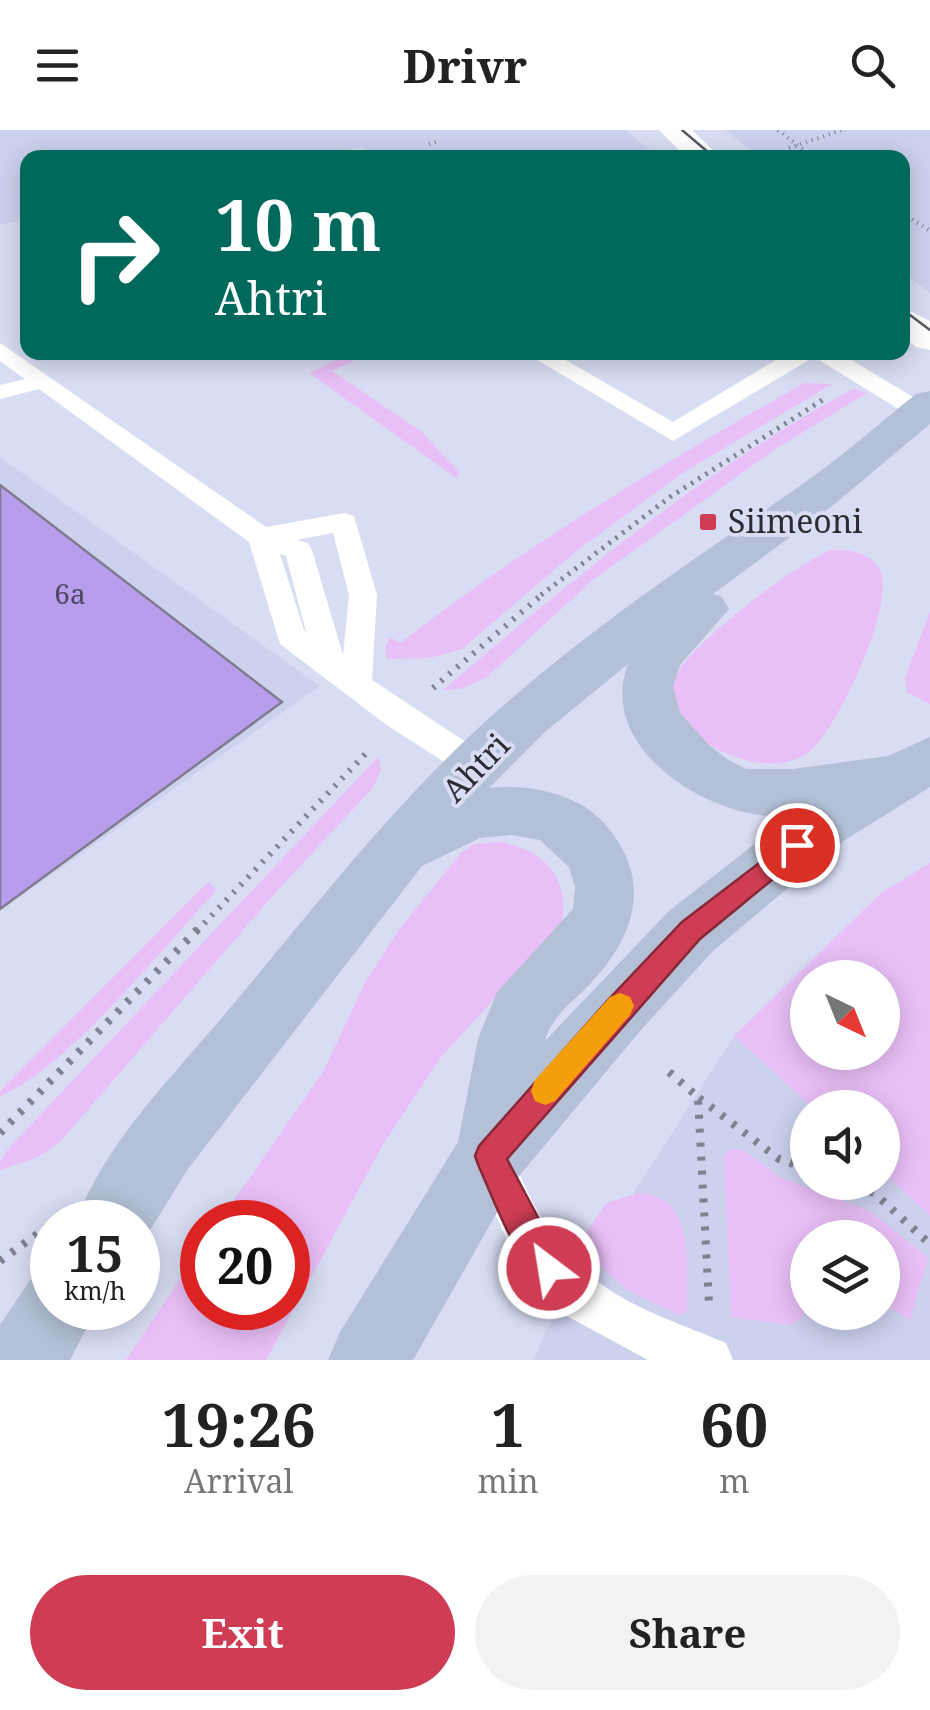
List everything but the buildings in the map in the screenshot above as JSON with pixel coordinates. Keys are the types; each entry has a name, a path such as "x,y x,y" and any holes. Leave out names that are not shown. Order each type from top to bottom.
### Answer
{"main road":[{"name":"Ahtri","path":"127,1200 163,1144 392,858 475,766 526,718 743,546 815,497 925,407"},
{"path":"815,497 664,650 650,670 649,697 658,723 674,748 694,766 746,793 785,792 914,767"},
{"path":"368,1360 490,1156 617,1009 691,930 824,823 914,767"},
{"path":"392,858 451,823 510,808 554,820 570,829 587,842 602,874 603,906 595,935 519,1015 490,1156"},
{"path":"24,1360 44,1330"}],"street":[{"path":"674,130 697,150"}],"lane":[{"path":"0,350 260,537 291,636 475,766"},
{"path":"549,360 674,432 793,360"},
{"path":"836,360 925,407"},
{"path":"0,392 43,382"},
{"path":"260,537 344,522 363,595 343,675"},
{"path":"490,1156 526,1232 549,1268 605,1314 657,1342 709,1341"}],"path":[{"path":"778,130 804,150"},
{"path":"789,148 842,130"},
{"path":"428,144 439,142"},
{"path":"668,1072 779,1159 790,1163"},
{"path":"698,1097 709,1341"},
{"path":"882,1200 930,1244"},
{"path":"0,1261 30,1239"}],"shaded area":[{"path":"0,130 625,130 650,150 20,150 20,221 0,225"},
{"path":"725,130 930,130 930,293 910,277 910,150 751,150"},
{"path":"336,360 355,360 332,371 422,432 460,473 456,478 309,373"},
{"path":"804,383 832,384 681,474 574,553 462,649 430,658 387,659 385,648 390,637 400,643 497,572 598,506"},
{"path":"853,389 867,393 777,448 594,579 486,678 461,689 443,690 540,608 691,491"},
{"path":"0,457 320,686 0,911"},
{"path":"833,550 866,556 880,570 883,586 880,609 862,664 822,737 800,757 768,764 729,754 697,737 676,711 672,695 683,664 746,606 797,569"},
{"path":"930,612 930,704 907,692 905,678"},
{"path":"379,756 381,771 372,789 277,891 60,1142 38,1157 0,1170 0,1161 8,1149"},
{"path":"500,842 542,860 558,881 563,910 561,926 441,1057 384,1143 310,1279 310,1200 234,1200 323,1072 365,983 398,931 461,853 474,844"},
{"path":"930,863 930,1216 900,1188 900,1090 793,1090 734,1036 790,982 790,1070 900,1070 900,960 812,960 881,893"},
{"path":"208,882 217,890 84,1034 26,1082 0,1096 0,1091"},
{"path":"734,1036 793,1090 790,1090 790,1200 900,1200 900,1188 930,1216 930,1360 534,1360 546,1330"},
{"path":"730,1149 743,1150 790,1181 790,1200 840,1200 870,1211 881,1220 790,1220 790,1325 731,1317 724,1155"},
{"path":"639,1193 658,1197 680,1221 687,1256 687,1312 679,1315 627,1290 578,1245 606,1203"},
{"path":"900,1235 928,1258 910,1320 900,1314"},
{"path":"180,1279 180,1330 282,1330 266,1360 126,1360 146,1330 160,1330 160,1309"}],"tram line":[{"path":"682,130 706,150"},
{"path":"910,315 930,330"}],"slow traffic":[{"path":"545,1091 620,1006"}],"place":[{"name":"Siimeoni","path":"708,522"}],"route":[{"path":"549,1268 526,1232 490,1156 691,930 797,845"}]}
